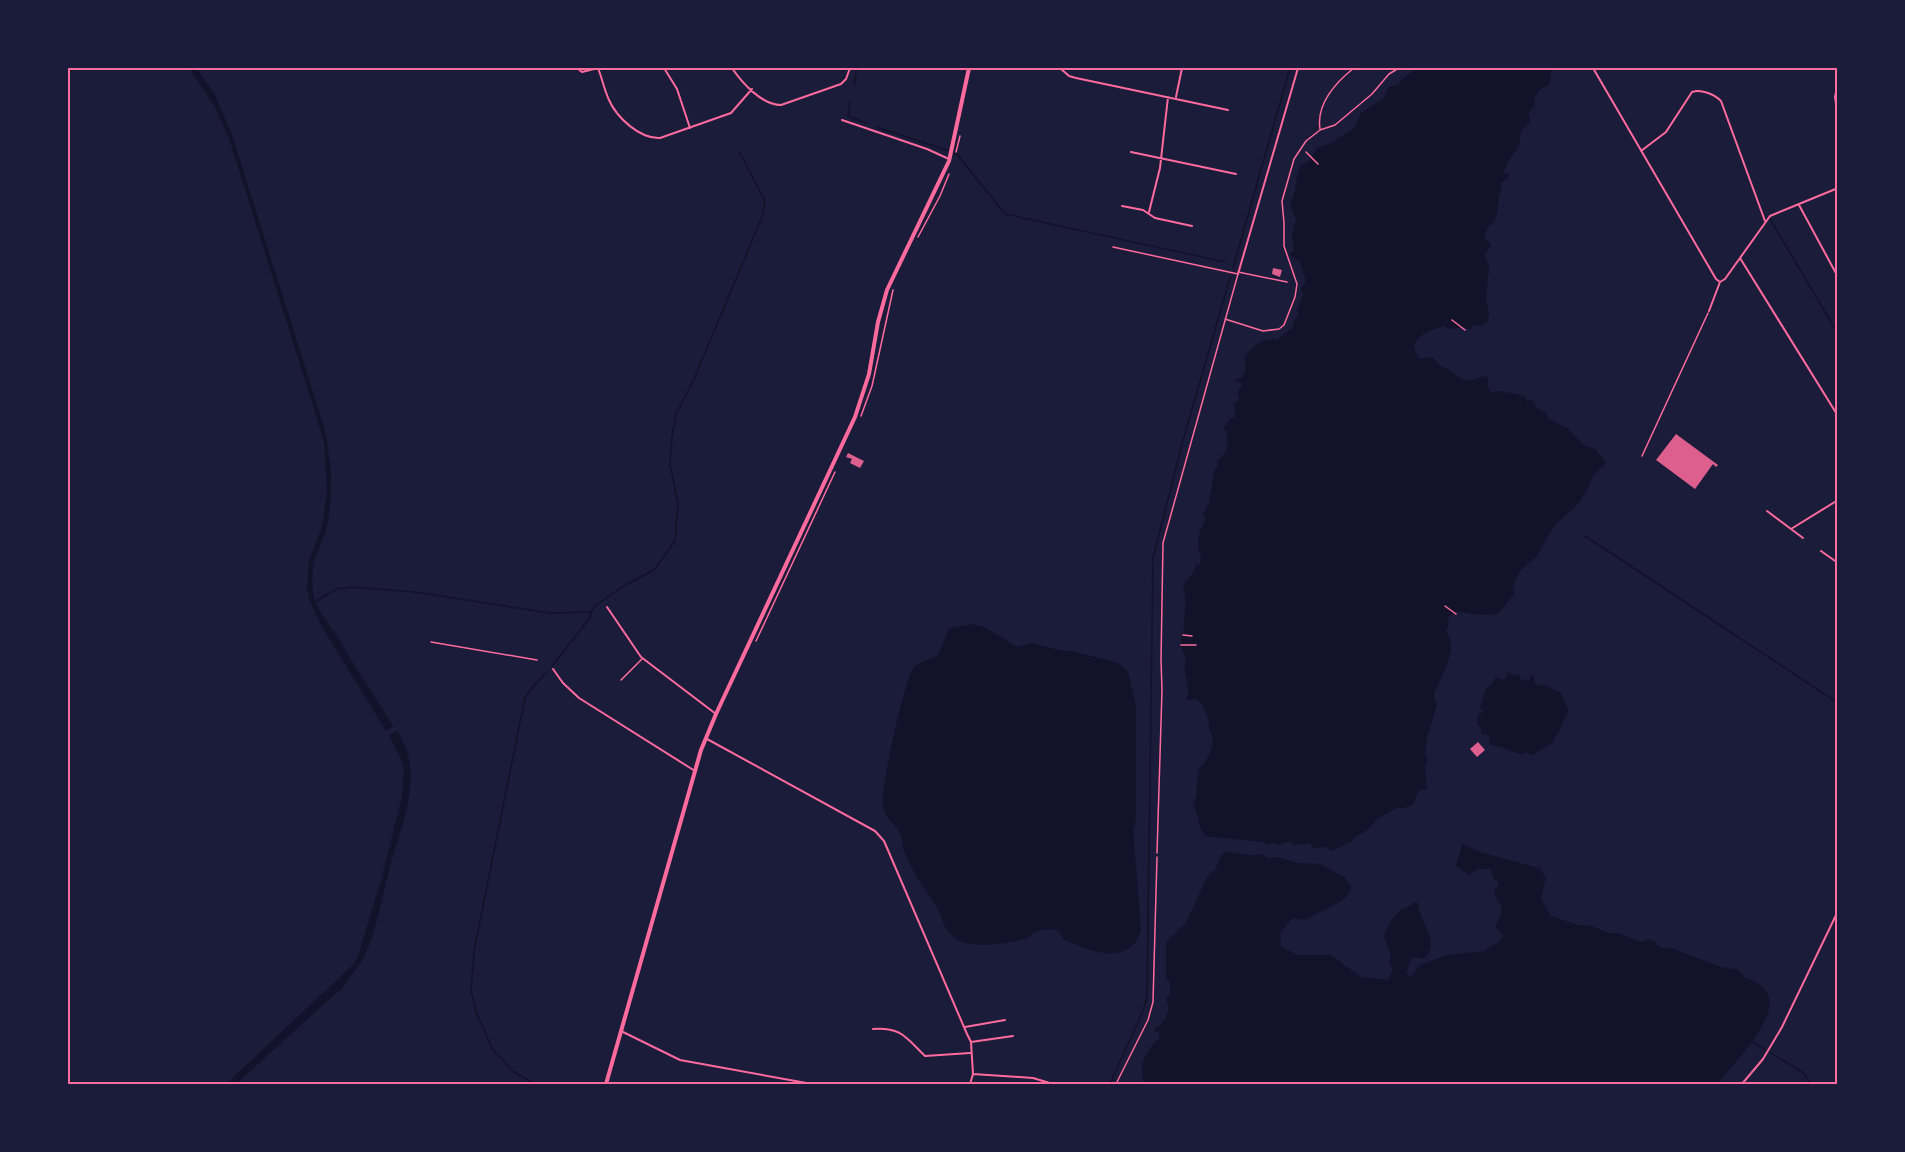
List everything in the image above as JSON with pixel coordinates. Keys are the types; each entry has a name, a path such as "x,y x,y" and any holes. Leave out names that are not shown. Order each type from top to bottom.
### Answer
{"main road":[{"path":"606,1084 706,738 855,417 867,382 878,322 887,290 949,160 969,68"}],"street":[{"path":"577,68 582,72 598,68 613,108 642,135 660,138 731,113 752,89"},
{"path":"664,68 677,89 690,128"},
{"path":"732,68 752,89 772,105 781,105 834,88 846,79 850,68"},
{"path":"1060,68 1069,76 1076,78 1227,110"},
{"path":"1176,98 1182,68"},
{"path":"1238,273 1298,68"},
{"path":"1593,68 1716,279 1720,282"},
{"path":"1838,83 1835,97 1838,116"},
{"path":"1641,151 1666,132 1692,92 1700,91 1716,96 1721,101 1765,221"},
{"path":"1149,212 1153,203 1166,129 1168,97"},
{"path":"842,120 927,149 949,160"},
{"path":"1131,152 1236,174"},
{"path":"1709,311 1720,282 1725,279 1770,216 1838,188"},
{"path":"1798,204 1838,277"},
{"path":"1122,206 1149,212 1155,218 1192,226"},
{"path":"1740,258 1838,416"},
{"path":"1791,529 1838,500"},
{"path":"1767,511 1803,538"},
{"path":"1821,551 1838,563"},
{"path":"607,607 643,658 716,714"},
{"path":"553,669 563,683 579,698 695,771"},
{"path":"706,738 876,831 884,841 971,1042 973,1074 970,1084"},
{"path":"1743,1084 1763,1059 1782,1027 1838,912"},
{"path":"965,1027 1005,1020"},
{"path":"873,1029 897,1031 907,1037 925,1056 972,1053"},
{"path":"621,1031 680,1060 812,1084"},
{"path":"971,1042 1013,1036"},
{"path":"973,1074 1033,1078 1053,1084"}],"lane":[{"path":"1320,130 1320,117 1326,99 1336,84 1354,68"},
{"path":"1224,319 1263,331 1279,329 1284,325 1295,297 1297,284 1284,246 1282,201 1294,159 1303,144 1320,130 1335,124 1372,94 1389,74 1399,68"},
{"path":"1113,246 1287,282"},
{"path":"1157,853 1162,690 1163,543 1238,273"},
{"path":"1642,456 1709,311"},
{"path":"621,680 643,658"}],"path":[{"path":"1306,152 1318,164"},
{"path":"1452,320 1465,330"},
{"path":"1445,606 1456,614"},
{"path":"1183,635 1191,636"},
{"path":"431,642 537,660"},
{"path":"1181,645 1196,645"},
{"path":"1116,1084 1143,1031 1153,1002 1157,853"}],"shaded area":[{"path":"189,68 196,68 214,93 232,135 325,430 331,489 326,529 313,568 314,598 322,615 393,726 386,731 321,625 309,599 307,587 309,561 322,527 327,492 324,441 229,138 215,107"},
{"path":"1417,68 1551,68 1550,83 1542,87 1534,98 1535,105 1528,114 1531,121 1521,131 1519,146 1506,168 1503,169 1504,174 1508,173 1509,176 1500,184 1502,188 1496,217 1486,234 1485,239 1491,246 1484,255 1489,265 1486,300 1489,313 1488,322 1481,326 1472,325 1471,329 1463,327 1449,329 1444,326 1426,333 1417,340 1415,351 1419,359 1433,357 1441,367 1463,380 1488,377 1488,387 1491,392 1500,391 1525,396 1526,402 1529,399 1532,400 1549,419 1567,428 1585,446 1595,449 1606,463 1593,476 1578,504 1556,524 1537,556 1520,571 1513,585 1515,593 1498,614 1478,615 1456,611 1447,618 1449,624 1446,631 1450,638 1450,655 1433,696 1437,704 1427,736 1425,754 1428,760 1425,767 1427,789 1419,790 1413,805 1397,808 1378,818 1366,831 1349,843 1331,851 1326,847 1313,848 1310,843 1295,845 1289,841 1279,845 1205,836 1193,803 1196,799 1198,770 1208,756 1212,745 1212,734 1202,705 1196,699 1186,700 1188,689 1185,657 1181,643 1184,633 1183,588 1196,565 1201,561 1198,543 1206,518 1203,515 1209,503 1217,461 1227,446 1224,428 1230,419 1235,417 1234,404 1239,400 1238,390 1242,386 1241,383 1233,380 1242,378 1246,368 1244,358 1250,350 1263,341 1277,340 1292,328 1295,319 1299,316 1297,308 1300,307 1299,303 1304,295 1301,288 1306,281 1300,262 1289,254 1294,250 1292,235 1296,219 1290,204 1301,165 1309,161 1317,148 1334,142 1354,129 1361,113 1383,99 1389,87 1398,85 1402,79"},
{"path":"972,624 984,627 1017,647 1030,643 1072,651 1118,663 1128,672 1136,707 1136,819 1133,829 1141,930 1130,948 1122,952 1092,951 1067,941 1058,931 1054,930 1036,931 1027,938 1003,943 975,945 960,941 946,928 937,907 910,865 898,829 885,814 883,797 888,761 912,670 918,664 939,654 950,628"},
{"path":"1508,672 1514,676 1519,674 1521,680 1528,681 1532,675 1534,676 1534,681 1538,686 1545,685 1561,693 1567,708 1568,713 1553,742 1532,755 1528,754 1527,750 1524,754 1520,754 1490,745 1489,735 1481,734 1481,727 1477,724 1478,713 1481,714 1484,710 1480,708 1486,689 1496,677 1501,680 1505,679"},
{"path":"397,731 409,760 410,791 376,924 365,955 345,985 236,1084 226,1084 354,964 358,956 381,880 402,796 404,769 389,735"},
{"path":"1462,844 1480,852 1539,868 1546,878 1541,899 1550,915 1554,917 1609,933 1618,933 1640,942 1650,939 1661,948 1671,948 1721,967 1738,970 1745,978 1762,987 1769,997 1769,1009 1756,1036 1718,1084 1146,1084 1143,1079 1142,1066 1150,1048 1159,1039 1159,1032 1154,1031 1165,1020 1169,1007 1166,999 1170,995 1170,982 1166,979 1166,942 1187,921 1207,877 1216,868 1222,853 1262,854 1268,858 1278,857 1297,863 1320,864 1344,877 1351,886 1346,897 1304,920 1293,918 1280,933 1281,947 1298,955 1331,955 1361,977 1388,980 1393,970 1389,961 1391,955 1385,934 1395,915 1414,902 1418,903 1431,946 1429,953 1423,959 1416,957 1411,959 1406,974 1411,977 1420,965 1447,955 1486,951 1503,935 1495,927 1502,909 1494,889 1498,887 1498,882 1493,878 1491,869 1477,869 1469,875 1456,866"}],"building":[{"path":"1273,268 1282,270 1280,277 1272,274"},
{"path":"1676,434 1718,465 1716,467 1713,464 1695,489 1656,460"},
{"path":"848,453 864,461 860,468 850,463 852,459 846,457"},
{"path":"1478,742 1485,750 1477,757 1470,749"}],"waterway":[{"path":"854,85 857,68"},
{"path":"1233,268 1290,68"},
{"path":"850,102 848,116 867,123"},
{"path":"876,127 956,153 1005,214 1225,262"},
{"path":"316,601 337,589 351,587 415,592 550,613 591,612 596,605 622,587 654,570 675,541 678,504 670,465 676,414 694,379 762,217 765,201 740,153"},
{"path":"1770,219 1838,334"},
{"path":"1110,1084 1143,1011 1147,996 1153,558 1183,440 1230,278"},
{"path":"1585,536 1838,703"},
{"path":"552,666 590,618 591,613"},
{"path":"535,1084 514,1072 493,1050 477,1014 471,992 474,951 525,698 548,671"},
{"path":"1753,1042 1765,1049"},
{"path":"1771,1053 1802,1072 1812,1084"}]}
